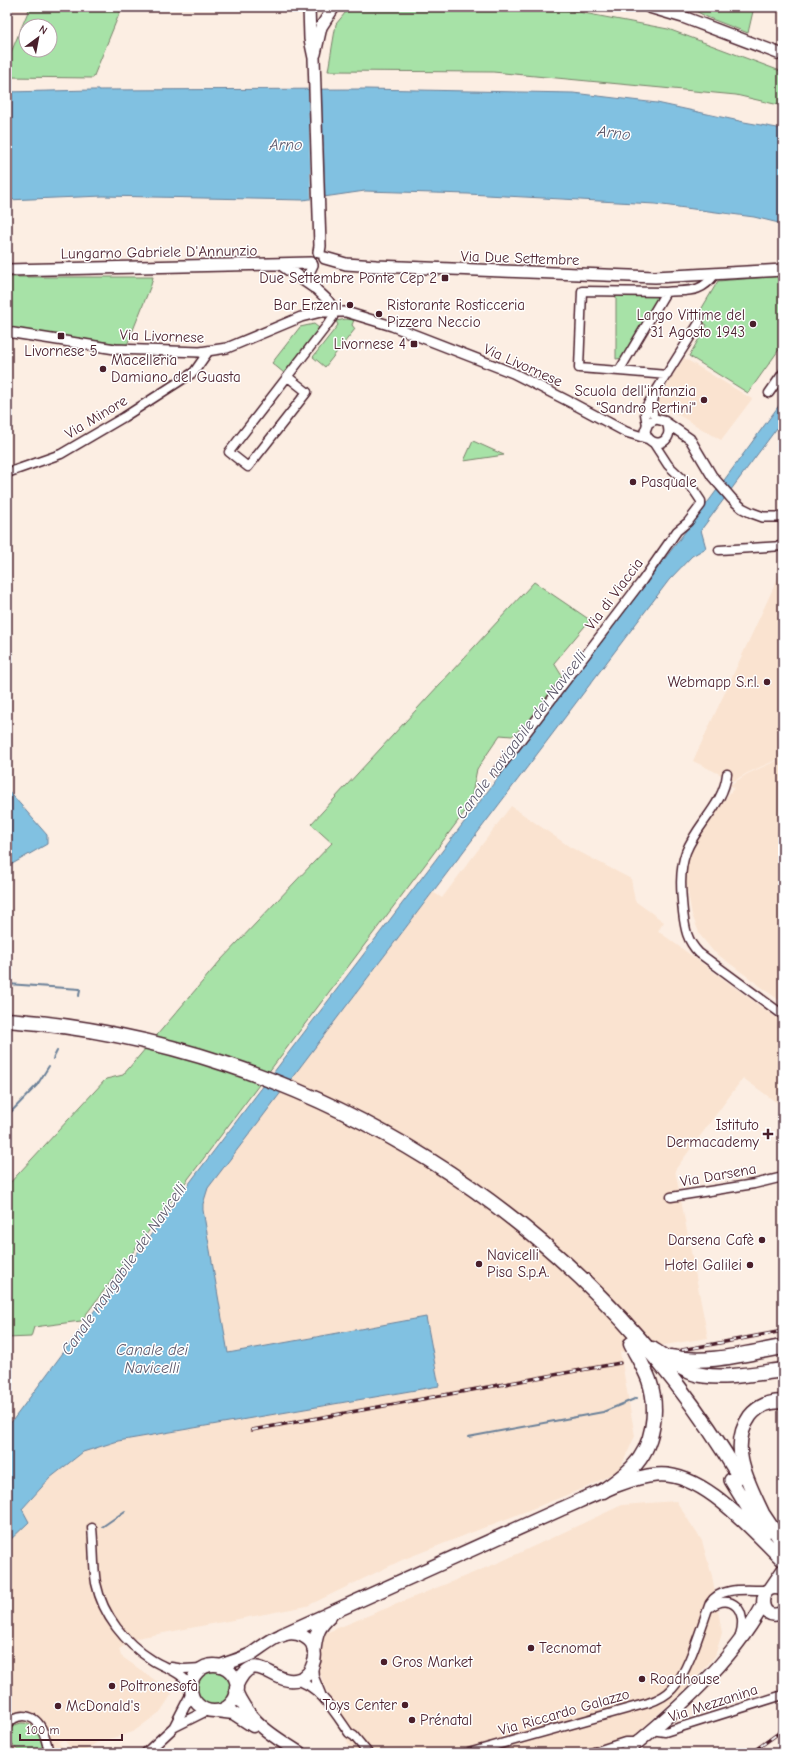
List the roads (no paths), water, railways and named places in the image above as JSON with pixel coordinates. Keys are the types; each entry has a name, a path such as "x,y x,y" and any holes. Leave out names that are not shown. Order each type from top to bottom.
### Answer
{"highway":[{"path":"7,1020 53,1024 110,1038 191,1053 254,1073 324,1102 396,1139 458,1177 514,1220 575,1273 708,1427 738,1477 783,1544"},
{"path":"7,1028 110,1038"},
{"path":"635,1341 686,1370 702,1375 721,1376 783,1370"},
{"path":"603,1491 625,1475 639,1460 646,1447 652,1428 654,1410 651,1388 635,1341"},
{"path":"663,1356 684,1360 702,1360 783,1347"},
{"path":"783,1402 761,1406 752,1414 746,1423 740,1438 738,1477 762,1530 783,1563"},
{"path":"282,1635 603,1491 645,1476 664,1474 673,1475 689,1480 702,1488 746,1524 783,1563"},
{"path":"314,1650 316,1637 320,1626 337,1610"}],"main road":[{"path":"309,7 310,39 314,58 319,222 322,255 312,254 310,258 312,264"},
{"path":"314,58 321,28 333,7 324,7"},
{"path":"649,7 683,17 783,55"},
{"name":"Via Due Settembre","path":"322,255 346,264 426,269 655,277 783,270"},
{"name":"Lungarno Gabriele D'Annunzio","path":"7,270 312,264"},
{"path":"282,265 314,287"},
{"path":"625,1753 700,1686 734,1648 765,1607 764,1596 770,1590 783,1563"},
{"path":"770,1590 778,1588 783,1590"},
{"path":"765,1607 777,1614 783,1612"},
{"path":"211,1710 222,1709 229,1705 234,1698 236,1689 243,1675 255,1668 266,1669 277,1677 287,1680 295,1681 306,1676 313,1665 314,1650 310,1641 300,1635 282,1635 251,1654 220,1666"},
{"path":"284,1753 273,1738 250,1715 240,1701 235,1680 231,1673 220,1666 214,1665 202,1668 194,1677 191,1691 197,1704 211,1710 240,1715 273,1738 300,1753"}],"street":[{"path":"288,377 307,392 248,467 229,452 333,317 334,311 330,301 314,287 309,279 312,264"},
{"name":"Via Due Settembre","path":"667,374 579,368 582,290 666,292 691,290 703,287 715,274"},
{"path":"619,371 666,292"},
{"name":"Via Livornese","path":"7,332 115,349 166,352 208,352 233,346 301,317 334,311 349,312 374,320 513,373 628,432 651,441"},
{"path":"663,454 665,440 669,430 656,417 649,402 655,395 700,322"},
{"name":"Via Minore","path":"7,473 61,454 124,417 194,372 208,352"},
{"path":"768,393 783,374"},
{"path":"628,432 636,431 647,425 656,417"},
{"path":"656,417 647,425 645,431 651,441 659,443 665,440 687,436"},
{"path":"656,417 687,436 696,446 712,476 737,504 747,511 757,515 783,517"},
{"name":"Via di Viaccia","path":"497,772 642,581 677,531 686,524 701,505 701,500 693,489 668,465 663,454 651,441"},
{"path":"719,550 783,546"},
{"path":"727,774 726,783 721,795 691,842 684,858 681,872 681,885 686,933 690,942 699,953 783,1015"},
{"name":"Via Darsena","path":"671,1197 754,1184 783,1173"},
{"name":"Via Darsena","path":"770,1179 783,1177"},
{"path":"92,1528 96,1581 100,1597 107,1613 123,1637 147,1657 186,1679 191,1691 174,1727"},
{"name":"Via Riccardo Galazzo","path":"468,1753 648,1703 665,1695 675,1685 685,1669 712,1600 720,1593 735,1590 770,1590"},
{"path":"746,1591 765,1607"},
{"path":"708,1609 714,1604 723,1601 732,1603 740,1610 743,1618 742,1627 734,1648"},
{"path":"313,1665 314,1677 322,1697"},
{"path":"163,1666 184,1669 202,1668"},
{"path":"295,1681 306,1683 322,1697 350,1733 368,1753"},
{"name":"Via Mezzanina","path":"651,1730 665,1732 783,1695"},
{"path":"146,1753 174,1727 211,1710"},
{"path":"7,1725 10,1721 18,1717 26,1716 34,1719 44,1733 50,1753"},
{"path":"350,1733 349,1738 361,1753"},
{"path":"273,1738 289,1753"},
{"path":"273,1738 294,1753"},
{"path":"591,1753 625,1742 638,1742"}],"water":[{"name":"Arno","path":"366,89 573,93 657,103 783,129 783,224 754,217 655,204 468,194 365,191 303,200 103,196 7,200 7,92 92,90"},
{"name":"Canale dei Navicelli","path":"783,400 783,420 701,530 706,548 692,556 669,580 208,1188 203,1204 203,1210 228,1353 426,1317 439,1386 118,1441 83,1452 50,1478 22,1509 29,1522 7,1543 7,1428 194,1177 711,498"},
{"path":"7,789 47,835 47,844 7,867"}],"waterway":[{"path":"7,984 80,989 79,996"},
{"path":"53,1059 57,1051"},
{"path":"7,1116 37,1085 49,1066"},
{"path":"761,1344 783,1339"},
{"path":"468,1437 603,1412 637,1398"},
{"path":"102,1527 125,1511"}],"railway":[{"path":"682,1350 783,1331"},
{"path":"252,1430 620,1363"},
{"path":"751,1753 783,1730"}],"place":[{"name":"Due Settembre Ponte Cep 2","path":"445,278"},
{"name":"Bar Erzeni","path":"350,305"},
{"name":"Ristorante Rosticceria Pizzera Neccio","path":"379,314"},
{"name":"Largo Vittime del 31 Agosto 1943","path":"753,324"},
{"name":"Livornese 5","path":"61,336"},
{"name":"Livornese 4","path":"414,344"},
{"name":"Macelleria Damiano del Guasta","path":"103,369"},
{"name":"Scuola dell'infanzia \"Sandro Pertini\"","path":"704,400"},
{"name":"Pasquale","path":"633,482"},
{"name":"Webmapp S.r.l.","path":"767,682"},
{"name":"Istituto Dermacademy","path":"768,1134"},
{"name":"Darsena Cafè","path":"762,1240"},
{"name":"Navicelli Pisa S.p.A.","path":"479,1264"},
{"name":"Hotel Galilei","path":"750,1265"},
{"name":"Tecnomat","path":"531,1648"},
{"name":"Gros Market","path":"384,1662"},
{"name":"Roadhouse","path":"642,1679"},
{"name":"Poltronesofà","path":"112,1686"},
{"name":"Toys Center","path":"405,1705"},
{"name":"McDonald's","path":"58,1706"},
{"name":"Prénatal","path":"412,1720"}],"water label":[{"name":"Canale navigabile dei Navicelli","path":"521,735"},
{"name":"Canale navigabile dei Navicelli","path":"124,1269"}]}
